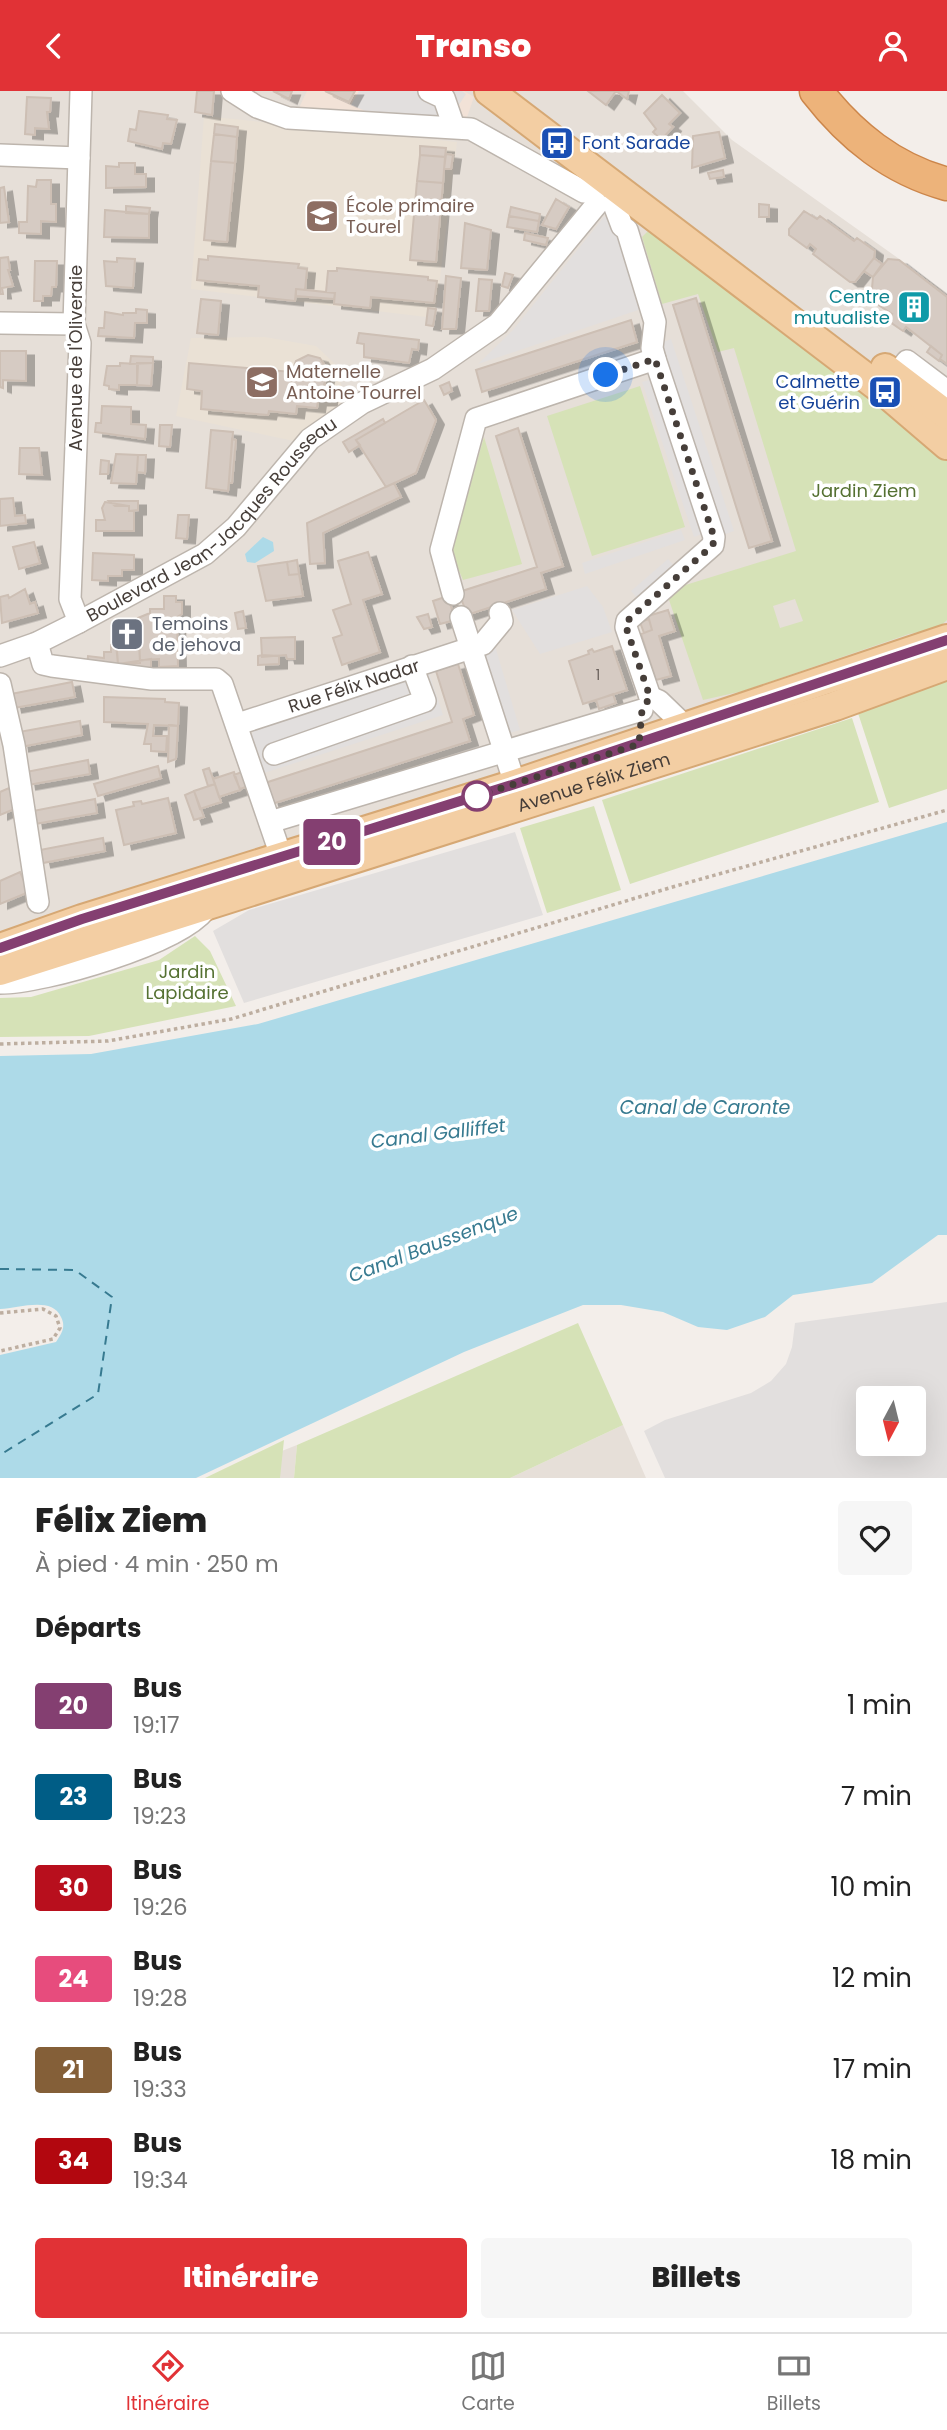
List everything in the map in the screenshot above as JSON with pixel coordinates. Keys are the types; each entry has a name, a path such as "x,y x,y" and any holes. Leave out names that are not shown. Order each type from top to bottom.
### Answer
{"highway":[{"path":"816,91 842,121 873,150 916,174 947,184"}],"main road":[{"path":"489,91 608,190 895,376 947,415"},
{"path":"519,91 638,222 885,392 947,445"},
{"name":"Avenue Félix Ziem","path":"0,948 82,919 84,908 104,893 239,850 515,784 947,639"},
{"name":"Avenue Félix Ziem","path":"0,971 835,706 947,665"}],"street":[{"name":"Avenue de l'Oliveraie","path":"79,622 71,608 71,599 80,343 74,324 81,91"},
{"path":"232,91 257,107 296,119 471,129 584,192 608,190"},
{"path":"429,91 444,98 454,127"},
{"path":"0,155 79,158"},
{"name":"Boulevard Jean-Jacques Rousseau","path":"0,656 37,643 205,554 236,527 310,439 362,403 433,369 498,324 608,190"},
{"path":"638,222 655,322 652,348 714,537 713,545 627,621 626,627 646,704 659,701 687,728"},
{"path":"0,323 74,324"},
{"path":"453,594 441,550 476,419 655,359"},
{"path":"895,376 907,361 947,391"},
{"name":"Rue Félix Nadar","path":"238,724 483,644 502,621 500,613"},
{"path":"461,617 505,752"},
{"path":"37,643 43,664 52,666 152,679 216,679 222,684 238,724 276,842"},
{"path":"274,754 425,701 412,666"},
{"path":"0,684 7,751 38,902"},
{"name":"Avenue Félix Ziem","path":"276,842 505,752 646,704 639,744"},
{"name":"Avenue Félix Ziem","path":"505,752 515,784"},
{"path":"0,983 24,983 158,942 195,922 209,905"}],"path":[{"path":"0,1044 108,1041 231,1019 676,886 947,810"},
{"path":"0,1313 43,1309 56,1316 60,1328 53,1339 0,1351"}],"shaded area":[{"path":"0,91 683,91 732,140 947,293 947,629 0,939"},
{"path":"307,91 464,91 474,97 465,123 297,112"},
{"path":"359,91 462,91 466,94 455,111 457,117 384,119 351,105"},
{"name":"École primaire Tourel","path":"204,116 457,142 435,318 191,289"},
{"path":"604,217 612,218 644,308 478,364 513,330"},
{"name":"Maternelle Antoine Tourrel","path":"265,337 316,346 335,364 346,400 294,441 176,416 191,338"},
{"path":"671,339 734,531 723,535 661,343"},
{"path":"656,378 708,532 694,537 642,382"},
{"path":"681,530 685,540 585,574 582,563"},
{"path":"668,559 675,567 638,599 631,591"},
{"path":"587,586 603,607 612,632 540,654 512,610"},
{"path":"495,646 520,730 506,734 481,650"},
{"path":"429,673 443,715 261,774 250,741 254,729"},
{"path":"515,832 543,915 244,1003 213,931 249,910"},
{"path":"947,1302 947,1478 665,1478 644,1431 665,1420 751,1393 771,1381 786,1364 792,1347 795,1323"},
{"path":"623,1425 646,1478 510,1478"},
{"path":"297,1445 294,1478 214,1478"}],"green space":[{"name":"Jardin Ziem","path":"650,229 947,455 947,620 938,628 909,634 743,691 703,700 666,591 796,551 734,348 718,352 698,294 662,304 642,237","holes":["795,599 803,621 780,628 773,606"]},
{"path":"640,386 685,527 592,556 547,416"},
{"path":"484,437 522,564 463,580 451,552"},
{"path":"947,679 947,789 889,808 857,710"},
{"path":"852,718 879,802 630,884 602,800"},
{"path":"594,806 621,890 547,913 520,828"},
{"name":"Jardin Lapidaire","path":"195,936 210,951 236,1006 89,1036 0,1037 0,998 31,997 159,960"},
{"path":"578,1323 623,1425 510,1478 294,1478 297,1445"},
{"path":"284,1440 280,1478 205,1478"}],"water":[{"path":"263,537 273,542 274,551 255,563 247,562 245,554"},
{"name":"Canal de Caronte","path":"947,822 947,1235 938,1235 872,1283 793,1295 765,1317 727,1330 698,1327 663,1312 621,1305 583,1305 464,1352 196,1478 0,1478 0,1355 56,1342 63,1327 57,1311 43,1305 0,1309 0,1056 91,1054 258,1024"}],"building":[{"path":"197,91 214,91 212,115 195,112"},
{"path":"273,91 292,91 289,99"},
{"path":"325,91 355,91 349,102"},
{"path":"588,91 616,91 606,105"},
{"path":"616,91 629,91 627,99"},
{"path":"662,95 680,113 669,124 673,127 661,140 653,132 656,129 644,113"},
{"path":"27,97 51,98 50,112 47,112 49,129 35,128 35,135 25,134"},
{"path":"139,111 168,115 167,119 177,120 171,144 163,143 162,149 128,141 130,129 136,130"},
{"path":"215,124 238,127 237,137 214,134"},
{"path":"719,132 725,158 692,168 693,136"},
{"path":"214,134 237,137 235,163 211,161"},
{"path":"420,146 446,148 445,157 420,155"},
{"path":"446,154 453,155 451,169 444,169"},
{"path":"420,155 445,157 443,183 417,181"},
{"path":"211,161 235,163 227,242 204,240"},
{"path":"119,163 135,163 135,174 146,174 146,187 106,188 106,166 119,167"},
{"path":"723,170 724,177 710,179 708,173"},
{"path":"37,180 51,180 51,204 56,204 56,222 41,221 41,234 19,233 19,222 27,222 28,186 36,187"},
{"path":"417,181 443,183 436,262 410,260"},
{"path":"4,187 9,222 0,223 0,188"},
{"path":"556,199 569,207 556,229 542,225"},
{"path":"759,204 769,205 769,217 759,217"},
{"path":"126,206 150,208 149,214 126,213"},
{"path":"511,207 540,214 539,221 509,216"},
{"path":"105,210 149,214 149,238 104,237"},
{"name":"Centre mutualiste","path":"804,211 817,219 820,216 854,241 857,238 875,251 874,258 855,282 850,282 813,254 816,249 810,244 807,248 789,235 789,229"},
{"path":"509,216 539,221 537,232 507,227"},
{"path":"465,223 491,230 487,270 461,268"},
{"path":"525,233 548,238 546,245 524,240"},
{"path":"208,256 299,264 298,268 307,269 305,290 296,289 295,301 258,297 259,286 197,280 199,259 208,260"},
{"path":"8,257 8,270 13,286 2,288 3,294 0,294 0,258"},
{"path":"117,258 135,259 133,288 106,286 104,261 117,262"},
{"path":"874,258 882,264 873,277 864,271"},
{"name":"Centre mutualiste","path":"888,259 899,260 947,297 947,364 940,359 942,355 906,327 903,331 887,320 892,314 871,300 873,277"},
{"path":"35,261 57,261 56,287 52,287 51,296 43,296 43,301 34,301"},
{"path":"337,268 428,277 428,280 437,281 434,303 371,297 370,308 334,304 335,293 326,292 328,271 337,271"},
{"path":"505,273 513,275 508,288 502,286"},
{"path":"446,276 461,278 456,329 442,329"},
{"path":"479,279 492,280 489,311 476,311"},
{"path":"296,289 335,293 334,299 296,296"},
{"path":"696,298 772,541 749,548 673,305"},
{"path":"201,299 221,301 218,335 197,333"},
{"path":"428,308 436,309 433,326 426,325"},
{"path":"136,309 147,310 147,323 135,323 134,338 98,336 99,328 104,328 105,312 123,315 136,313"},
{"path":"631,320 637,342 482,392 476,370"},
{"path":"359,333 419,340 418,350 412,349 409,363 364,357 364,344 357,343"},
{"path":"931,346 942,355 939,361 927,352"},
{"path":"0,351 26,351 26,381 3,380 3,388 0,387"},
{"path":"308,355 320,358 328,371 324,385 330,385 329,401 318,401 317,408 297,406 296,414 269,411 268,415 201,409 202,391 187,389 189,363 292,372 296,361"},
{"path":"131,356 153,357 153,363 130,364"},
{"path":"120,363 138,364 137,385 119,385 119,390 109,389 109,386 104,385 107,366 120,366"},
{"path":"137,363 153,363 151,386 137,385"},
{"path":"449,382 452,391 444,395 440,386"},
{"path":"424,400 436,420 416,473 386,487 356,440"},
{"path":"102,406 131,407 131,424 146,425 145,439 95,432 96,423 101,423"},
{"path":"383,419 385,423 356,440 360,445 349,452 343,442"},
{"path":"160,425 172,425 170,447 159,446"},
{"path":"518,428 563,566 541,573 546,589 467,615 459,592 537,567 496,436"},
{"path":"211,430 233,432 228,491 206,488"},
{"path":"232,439 236,440 232,483 229,483"},
{"path":"20,448 39,448 42,475 19,474"},
{"path":"116,454 138,455 136,484 111,483"},
{"path":"138,455 146,455 145,473 137,472"},
{"path":"101,460 109,461 108,474 100,474"},
{"path":"394,483 401,497 323,533 325,563 310,564 307,523"},
{"path":"13,498 15,516 25,515 26,523 0,526 0,499"},
{"path":"109,501 138,501 138,510 129,511 129,506 115,506"},
{"path":"105,502 129,506 129,511 134,511 134,531 96,531 96,520 105,520 102,508"},
{"path":"178,515 189,515 187,539 176,538"},
{"path":"34,542 40,563 19,569 13,547"},
{"path":"368,552 382,594 363,600 380,652 342,665 333,638 342,635 333,610 351,604 338,561"},
{"path":"93,553 134,555 134,570 122,570 122,576 108,576 108,581 92,580"},
{"path":"297,560 299,574 289,575 287,562"},
{"path":"287,562 289,575 299,574 303,596 266,601 258,566"},
{"path":"25,589 30,604 35,602 38,613 2,623 0,597 8,595 9,598"},
{"path":"164,596 176,596 176,602 182,602 182,614 177,617 178,666 159,667 159,659 140,660 138,618 150,613 150,609 164,609"},
{"path":"448,596 455,620 440,624 433,601"},
{"path":"668,610 675,631 659,636 671,676 656,680 641,634 652,630 648,616"},
{"path":"243,611 246,628 238,629 235,613"},
{"path":"428,614 432,627 424,629 417,617"},
{"path":"649,619 652,630 644,633 640,622"},
{"name":"Temoins de jehova","path":"138,622 140,663 118,664 115,623"},
{"path":"295,637 295,659 287,659 286,655 262,657 261,638"},
{"path":"111,645 116,645 118,664 151,659 151,674 87,667 88,656 104,658 104,652 111,652"},
{"path":"612,646 627,690 583,704 569,661 589,654 588,651 592,649 594,652"},
{"path":"258,656 279,656 279,664 258,665"},
{"path":"458,664 474,715 463,719 470,741 272,804 265,783 452,722 436,671"},
{"path":"72,682 75,697 14,708 11,694"},
{"path":"613,694 616,703 599,709 596,700"},
{"path":"104,697 165,699 165,702 179,703 178,726 154,725 153,736 167,736 166,752 151,751 151,744 144,744 148,724 104,722"},
{"path":"80,721 82,735 21,747 19,732"},
{"path":"169,725 178,726 176,759 168,762"},
{"path":"88,760 90,774 28,785 26,772"},
{"path":"158,766 161,778 98,796 94,784"},
{"path":"209,768 215,784 208,786 203,770"},
{"path":"244,771 249,786 240,789 234,775"},
{"path":"234,772 240,790 219,797 213,779"},
{"path":"215,784 221,802 200,809 194,791"},
{"path":"9,788 17,808 0,815 0,792"},
{"path":"194,791 204,817 194,820 185,795"},
{"path":"168,798 176,833 124,845 116,810 134,806 133,802 141,801 142,804"},
{"path":"95,799 97,813 35,824 33,811"},
{"path":"103,838 105,851 43,863 40,850"},
{"path":"20,872 29,892 0,904 0,881"}],"ferry route":[{"path":"0,1269 75,1270 112,1297 98,1394 0,1455"}],"bus line":[{"name":"20","path":"0,948 82,919 515,784 947,640"}],"place":[{"name":"Font Sarade","path":"557,143"},
{"name":"École primaire Tourel","path":"322,216"},
{"name":"Centre mutualiste","path":"914,307"},
{"name":"Maternelle Antoine Tourrel","path":"262,382"},
{"name":"Calmette et Guérin","path":"885,392"},
{"name":"Temoins de jehova","path":"127,634"}],"route":[{"path":"477,796 639,744 642,710 650,697 626,627 627,621 713,545 714,537 655,359 606,375"}],"water label":[{"name":"Canal Galliffet","path":"438,1133"},
{"name":"Canal Baussenque","path":"433,1244"}]}
